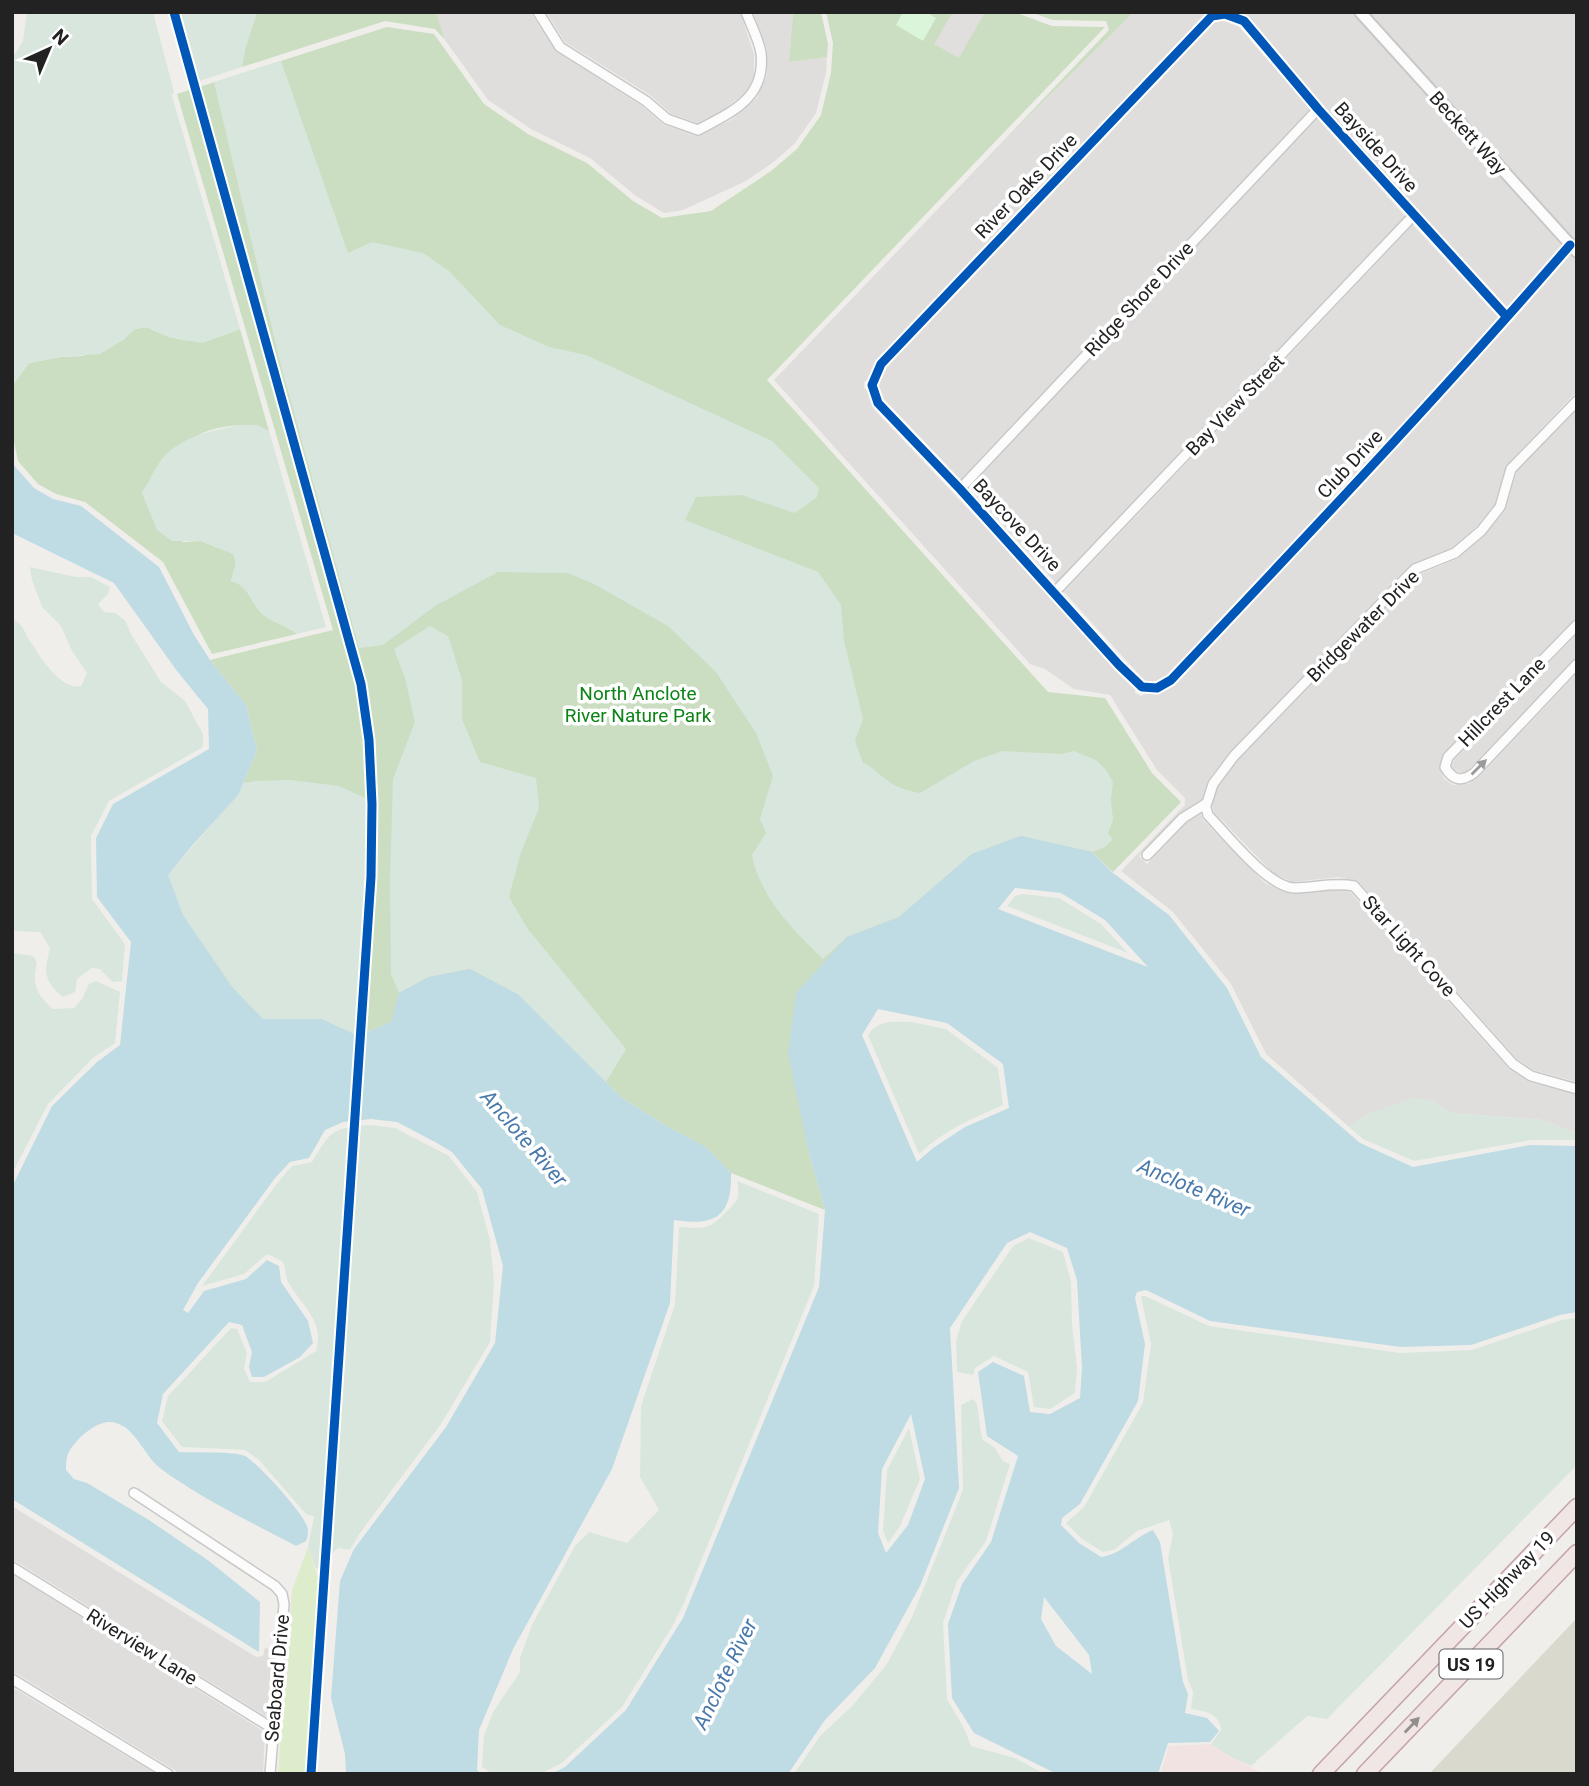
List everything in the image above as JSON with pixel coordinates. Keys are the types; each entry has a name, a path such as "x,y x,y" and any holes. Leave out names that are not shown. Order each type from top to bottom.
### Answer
{"highway":[{"name":"US Highway 19","path":"1321,1774 1577,1507"},
{"name":"US Highway 19","path":"1365,1774 1577,1553"}],"street":[{"path":"538,12 560,47 646,101 667,119 698,130 727,115 752,96 761,76 761,52 746,12"},
{"name":"Beckett Way","path":"1360,12 1574,249"},
{"name":"Bayside Drive","path":"1212,16 1225,15 1244,21 1413,216 1507,317"},
{"name":"River Oaks Drive","path":"872,385 881,364 1212,16"},
{"name":"Ridge Shore Drive","path":"960,489 1318,109"},
{"name":"Bay View Street","path":"1055,592 1413,216"},
{"name":"Club Drive","path":"1142,687 1157,688 1171,680 1507,317 1574,249"},
{"name":"Baycove Drive","path":"872,385 878,403 1142,687"},
{"name":"Bridgewater Drive","path":"1147,855 1182,818 1205,804 1213,784 1234,756 1402,582 1416,569 1455,553 1481,531 1500,507 1511,469 1577,401"},
{"name":"Hillcrest Lane","path":"1577,625 1448,757 1445,767 1450,775 1457,780 1466,779 1474,773 1577,664"},
{"name":"Star Light Cove","path":"1205,804 1208,815 1269,878 1291,888 1338,883 1354,886 1513,1064 1531,1076 1577,1088"},
{"name":"Seaboard Drive","path":"134,1493 275,1586 282,1594 284,1604 270,1774"},
{"name":"Riverview Lane","path":"12,1567 272,1728"},
{"path":"12,1679 168,1774"}],"shaded area":[{"path":"27,12 153,12 174,92 172,96 240,329 203,343 168,337 146,327 135,329 100,354 29,363 12,386 12,58 23,41"},
{"path":"169,12 257,12 242,67 191,84"},
{"path":"436,12 530,12 557,52 642,106 664,125 695,136 731,120 757,98 767,75 767,49 753,12 793,12 789,62 827,57 826,73 816,113 795,143 775,161 746,181 683,210 664,213 636,196 590,158 531,129 488,100 445,40"},
{"path":"546,12 740,12 754,54 754,76 747,92 698,123 670,113 650,95 565,42"},
{"path":"953,12 984,12 959,58 934,44"},
{"path":"1134,12 1206,12 1206,15 877,360 864,382 864,388 873,408 1051,597 1135,693 1141,696 1156,694 1175,684 1350,499 1570,255 1577,262 1577,391 1507,465 1494,505 1476,527 1452,548 1414,564 1398,577 1230,752 1208,780 1202,799 1178,815 1139,856 1147,864 1186,823 1201,814 1203,820 1266,884 1291,894 1337,890 1350,892 1509,1069 1529,1082 1577,1095 1577,1133 1542,1120 1451,1113 1431,1100 1370,1113 1349,1127 1266,1054 1231,984 1173,912 1121,871 1185,805 1185,798 1157,770 1110,695 1074,689 1045,669 1030,664 774,380 1004,140"},
{"path":"1238,12 1351,12 1562,246 1508,308 1323,105 1249,17"},
{"path":"1368,12 1577,12 1577,242 1492,151"},
{"path":"1224,21 1239,27 1310,109 961,480 884,399 878,384 887,367 1215,22"},
{"path":"281,61 348,253 372,242 423,253 449,271 500,325 549,347 586,355 772,441 819,488 817,497 795,513 741,495 696,497 685,520 818,572 841,605 844,641 863,719 855,741 863,763 895,785 920,793 974,761 1003,751 1062,754 1074,751 1096,760 1113,782 1113,820 1108,834 1113,839 1105,847 1092,852 1021,836 972,854 899,917 847,937 823,959 779,912 756,870 752,855 766,833 760,819 773,776 756,733 716,672 668,626 594,584 567,573 498,572 435,606 383,645 359,648 280,362 214,82"},
{"path":"1317,118 1405,216 1056,583 969,488"},
{"path":"1413,225 1499,318 1168,675 1156,681 1145,681 1064,592"},
{"path":"1577,408 1577,617 1444,753 1439,766 1444,779 1453,785 1469,784 1479,777 1577,673 1577,1082 1534,1070 1517,1059 1358,881 1338,877 1293,882 1273,873 1214,812 1212,805 1218,786 1238,760 1406,586 1418,575 1457,559 1484,536 1505,511 1517,471"},
{"path":"241,425 257,425 269,431 326,627 297,634 270,619 262,614 242,587 231,581 236,563 233,554 201,541 172,541 157,530 142,493 162,459 188,439"},
{"path":"30,567 76,577 91,577 110,587 108,594 98,604 104,612 115,613 125,620 161,682 185,701 203,734 203,747 109,801 91,836 92,899 125,944 122,981 112,982 100,969 92,968 77,979 75,992 63,997 47,976 50,948 40,932 12,931 12,619 22,626 41,657 60,679 67,684 81,686 87,673 72,651 61,626 42,607"},
{"path":"430,626 448,636 462,680 462,719 480,762 536,778 539,808 520,855 509,897 527,928 626,1049 606,1082 519,995 470,969 429,977 399,993 391,974 393,779 415,722 405,678 394,649"},
{"path":"1577,634 1577,656 1470,768 1464,773 1454,770 1454,760"},
{"path":"290,780 339,786 372,801 358,1036 321,1019 263,1019 234,989 183,915 168,875 238,795 243,783"},
{"path":"1023,894 1059,898 1101,924 1128,953 1007,906 1015,896"},
{"path":"13,953 33,956 37,962 35,983 43,999 53,1009 74,1008 89,984 96,981 120,992 115,1043 93,1058 48,1104 12,1174"},
{"path":"911,1022 946,1029 998,1068 1003,1105 948,1132 919,1154 868,1035 882,1024"},
{"path":"1413,1098 1431,1100 1451,1113 1542,1120 1577,1133 1577,1140 1531,1140 1414,1161 1363,1139 1349,1127 1370,1113"},
{"path":"371,1125 395,1128 449,1156 477,1192 490,1240 494,1281 490,1342 441,1424 350,1550 338,1548 316,1569 308,1547 314,1516 306,1514 259,1460 245,1450 182,1447 162,1421 168,1396 231,1328 237,1329 247,1353 244,1369 250,1382 265,1382 316,1351 318,1340 315,1322 288,1282 282,1261 267,1254 244,1274 202,1286 292,1166 312,1162 334,1132 348,1127"},
{"path":"737,1181 819,1214 814,1286 683,1605 622,1707 562,1763 540,1774 493,1774 482,1767 484,1736 493,1712 520,1672 520,1658 532,1625 575,1546 589,1532 627,1543 659,1510 640,1477 641,1406 675,1304 679,1227 704,1227 713,1223 736,1200"},
{"path":"1029,1238 1063,1252 1071,1282 1077,1368 1075,1393 1050,1409 1034,1407 1028,1372 994,1356 975,1368 973,1375 957,1372 956,1341 962,1321 1013,1246"},
{"path":"1141,1296 1209,1326 1400,1353 1472,1350 1561,1320 1577,1318 1577,1465 1327,1719 1307,1716 1251,1766 1211,1744 1221,1730 1218,1720 1206,1712 1191,1709 1193,1692 1188,1680 1168,1558 1173,1534 1169,1520 1137,1531 1114,1550 1103,1552 1082,1539 1066,1523 1084,1507 1143,1403 1151,1344"},
{"path":"973,1399 977,1404 982,1439 995,1448 1003,1461 1010,1464 986,1541 957,1581 943,1623 947,1699 971,1746 1015,1758 1045,1774 794,1774 820,1736 853,1705 887,1664 913,1615 963,1490 961,1405"},
{"path":"909,1428 920,1479 900,1526 888,1543 883,1531 887,1470"},
{"path":"12,1506 256,1657 263,1656 265,1647 273,1652 267,1717 12,1559"},
{"path":"12,1574 265,1732 263,1774 181,1774 12,1671"},
{"path":"1577,1618 1577,1774 1429,1774"},
{"path":"12,1687 156,1774 12,1774"},
{"path":"1211,1744 1264,1774 1160,1774 1169,1746"}],"green space":[{"path":"257,12 436,12 445,40 435,29 385,21 242,67"},
{"path":"793,12 821,12 828,44 827,57 789,62"},
{"name":"North Anclote River Nature Park","path":"826,12 1014,12 1052,26 1105,27 767,380 1048,692 1105,698 1152,773 1181,802 1113,872 1092,852 899,917 809,1154 825,1210 731,1173 706,1147 621,1097 519,995 391,1022 358,1036 263,1019 231,986 183,915 168,875 238,795 257,751 246,705 210,660 333,630 177,94 387,27 434,34 484,104 528,134 587,163 633,201 662,218 711,211 771,171 797,149 821,115 831,73 833,43"},
{"path":"903,12 926,12 936,18 923,41 896,25"},
{"path":"1030,12 1134,12 1004,140 1109,30 1106,21 1053,20"},
{"path":"147,327 171,337 193,341 214,338 240,329 269,431 253,426 235,425 200,434 169,461 142,493 183,542 201,541 234,554 236,563 231,581 238,583 297,634 212,654 163,562 85,502 56,494 38,484 18,461 12,432 12,386 29,363 82,356 123,340 135,329"},
{"path":"308,1547 318,1578 307,1774 278,1774 292,1590"}],"water":[{"name":"Anclote River","path":"12,463 34,488 53,499 81,506 159,567 194,635 246,705 257,751 238,795 168,875 183,915 231,986 263,1019 321,1019 358,1036 391,1022 399,993 429,977 470,969 519,995 621,1097 706,1147 731,1173 728,1200 718,1216 700,1222 674,1220 670,1303 612,1469 513,1649 479,1730 477,1770 482,1774 346,1774 345,1754 331,1698 340,1581 354,1549 446,1427 495,1343 503,1266 482,1189 452,1152 435,1142 397,1122 371,1119 343,1122 325,1130 309,1158 290,1162 275,1178 198,1283 183,1310 188,1313 204,1291 246,1279 267,1260 279,1266 281,1282 308,1321 313,1343 300,1357 264,1377 252,1377 249,1367 252,1352 242,1325 229,1322 163,1394 157,1423 179,1452 232,1453 251,1460 297,1510 307,1526 306,1541 296,1546 191,1489 160,1468 132,1433 118,1423 97,1425 79,1439 68,1454 66,1470 74,1479 87,1483 149,1520 209,1561 260,1602 259,1652 12,1499 12,1187 52,1106 97,1062 120,1045 131,942 97,897 96,838 113,804 209,749 208,709 177,671 114,583 12,533"},
{"name":"Anclote River","path":"1021,836 1092,852 1113,873 1169,915 1227,988 1261,1057 1360,1143 1413,1167 1530,1145 1577,1146 1577,1312 1560,1315 1471,1345 1401,1347 1210,1321 1146,1290 1137,1292 1135,1298 1145,1344 1138,1401 1080,1504 1062,1518 1061,1525 1079,1543 1101,1557 1115,1553 1153,1530 1160,1542 1183,1682 1188,1694 1185,1713 1207,1718 1219,1731 1210,1742 1168,1743 1158,1774 1057,1774 974,1733 952,1698 948,1624 962,1584 991,1542 1018,1456 987,1436 978,1372 993,1362 1024,1376 1030,1412 1050,1414 1080,1398 1082,1368 1077,1280 1067,1248 1030,1232 1007,1243 950,1328 959,1488 920,1586 875,1668 825,1720 788,1774 551,1774 565,1767 626,1710 683,1618 819,1287 825,1210 809,1154 788,1054 796,993 847,937 899,917 972,854","holes":["1015,888 1061,893 1105,920 1148,967 998,909","878,1009 947,1023 1003,1064 1009,1108 965,1127 917,1162 862,1035","911,1414 925,1479 908,1525 886,1553 878,1533 882,1469","1044,1597 1089,1655 1092,1674 1056,1646 1041,1619"]}],"cycle path":[{"path":"174,12 361,684 369,740 371,877 311,1774"},
{"path":"1507,317 1318,109 1244,21 1225,14 1212,16 881,364 872,385 878,403 960,489 1119,665 1142,687 1157,688 1171,680 1323,519 1472,356 1521,301 1570,245"}]}
